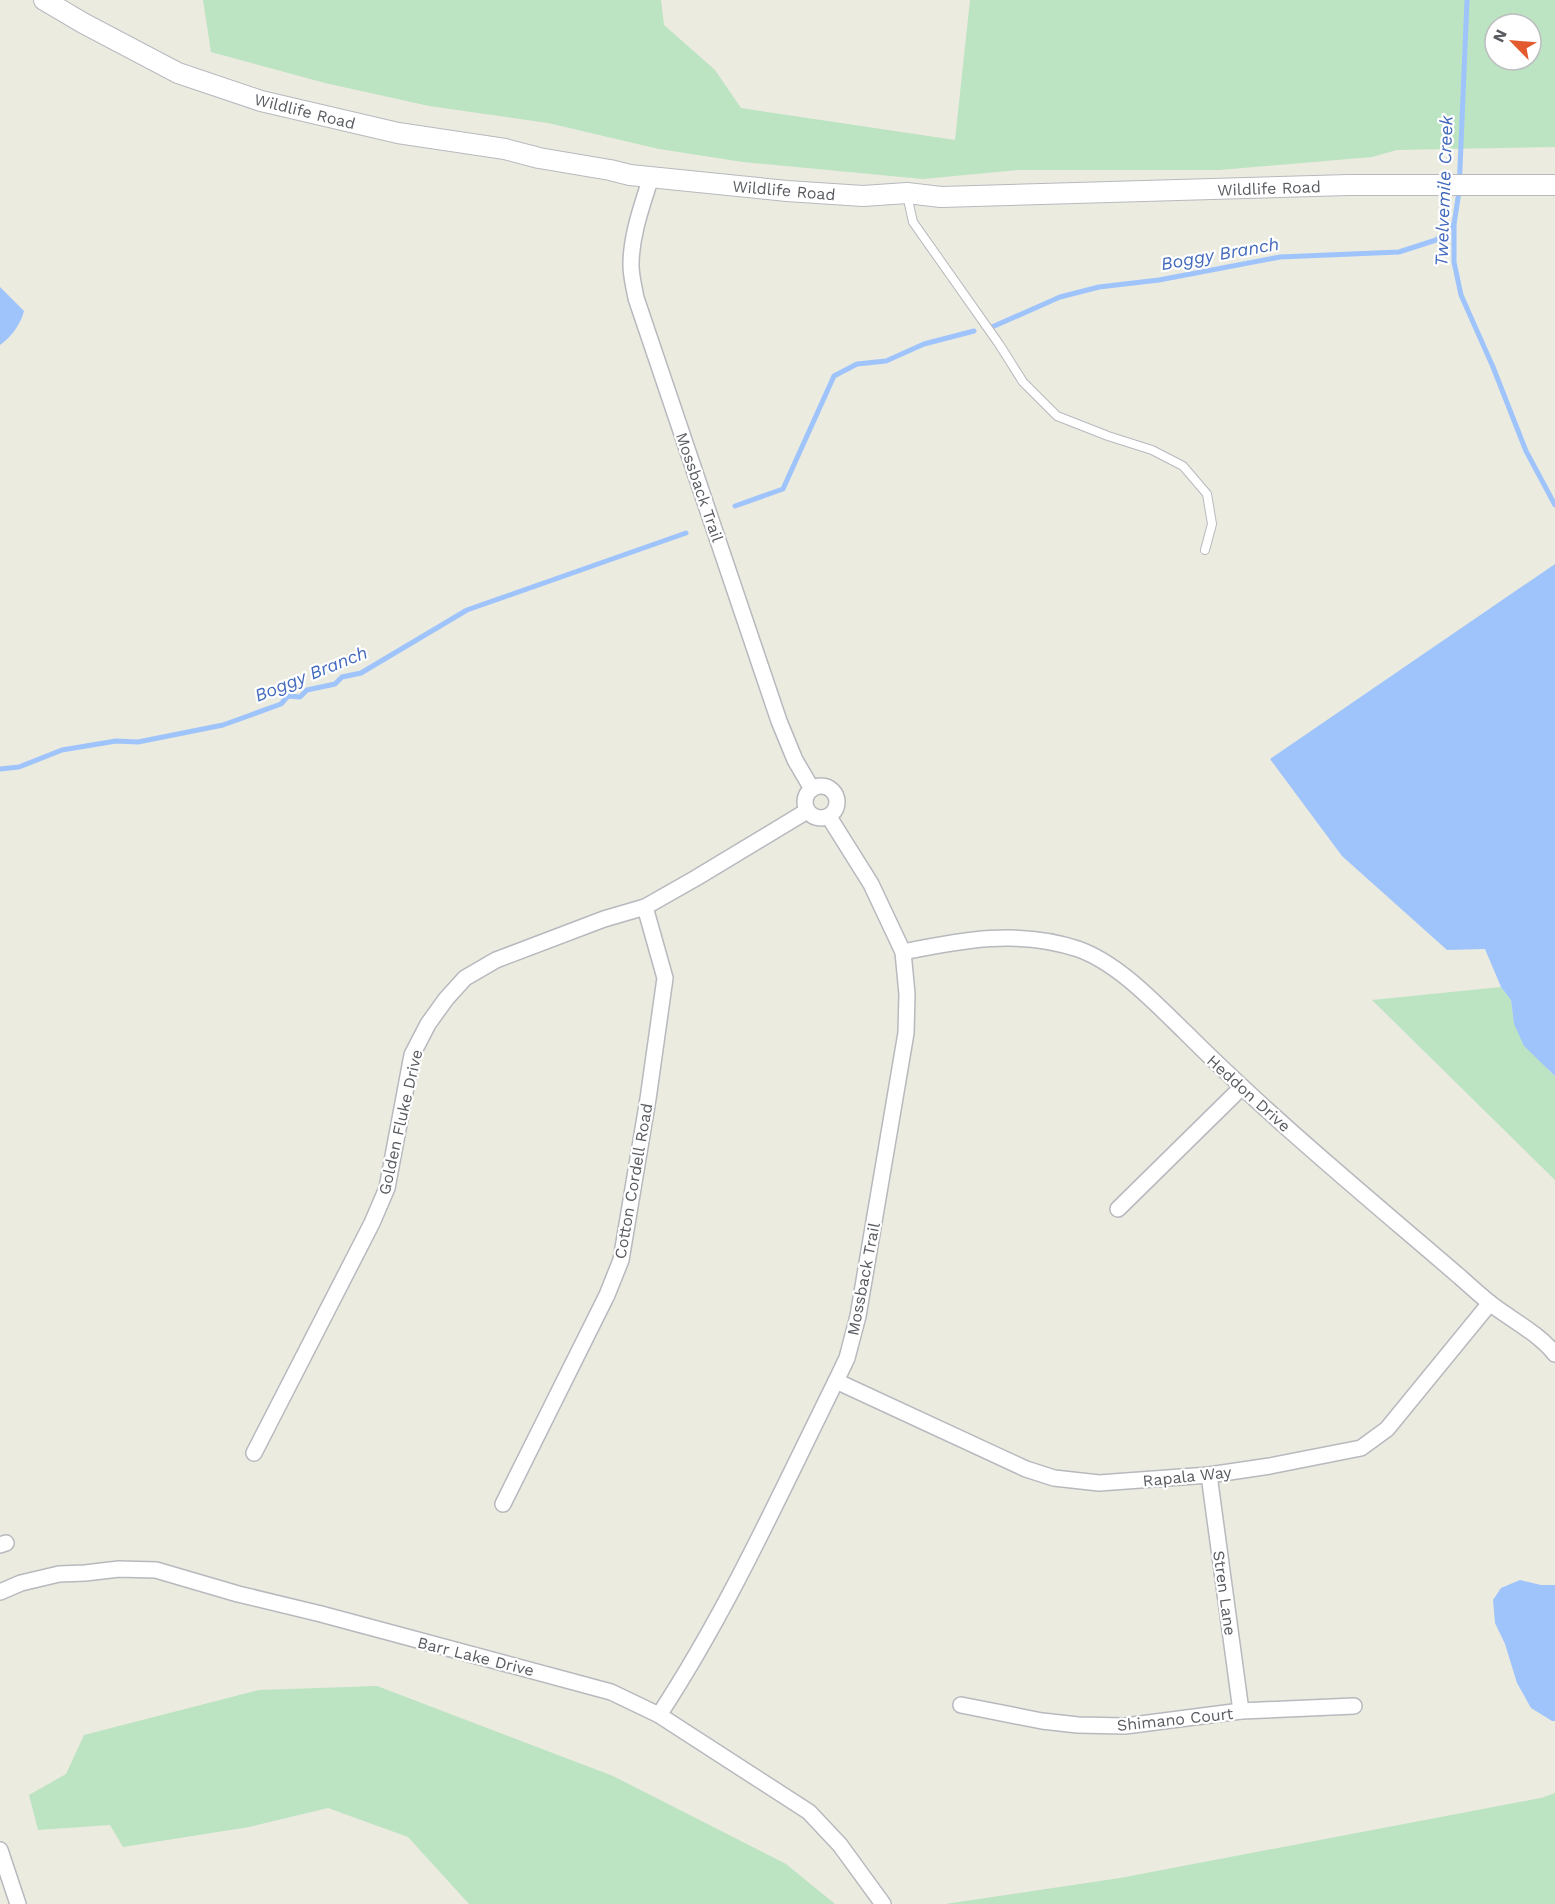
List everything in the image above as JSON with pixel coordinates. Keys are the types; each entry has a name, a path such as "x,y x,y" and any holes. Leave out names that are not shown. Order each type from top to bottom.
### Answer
{"street":[{"name":"Wildlife Road","path":"44,0 178,73 261,101 398,133 505,149 630,176 788,192 863,196 907,193 941,197 1348,185 1555,185"},
{"name":"Mossback Trail","path":"651,177 633,243 631,267 636,298 778,721 795,760 812,789"},
{"path":"825,786 834,792 837,806 829,817 815,818 807,811 805,800 812,789 825,786"},
{"name":"Golden Fluke Drive","path":"254,1453 358,1251 387,1188 412,1055 428,1024 446,999 465,978 496,960 604,919 645,907 807,811"},
{"name":"Mossback Trail","path":"658,1716 687,1672 723,1607 836,1381 847,1358 858,1316 906,1033 907,994 903,952 872,884 829,817"},
{"name":"Cotton Cordell Road","path":"503,1504 607,1296 621,1260 648,1099 665,978 645,907"},
{"name":"Heddon Drive","path":"903,952 964,940 1007,937 1042,940 1079,949 1114,969 1145,994 1241,1088 1490,1303 1546,1343 1555,1354"},
{"path":"1118,1209 1241,1088"},
{"name":"Rapala Way","path":"836,1381 1026,1469 1054,1478 1099,1483 1209,1475 1362,1448 1387,1429 1490,1303"},
{"name":"Stren Lane","path":"1209,1475 1241,1711"},
{"name":"Barr Lake Drive","path":"0,1592 21,1583 59,1574 119,1569 156,1570 238,1594 611,1692 658,1716 809,1812 840,1845 883,1904"},
{"name":"Shimano Court","path":"961,1705 1042,1721 1102,1726 1125,1726 1241,1711 1354,1706"},
{"path":"0,1850 18,1904"}],"lane":[{"path":"907,193 913,222 1023,382 1057,416 1152,450 1183,466 1207,494 1212,524 1205,550"}],"green space":[{"path":"203,0 661,0 664,25 715,70 741,108 955,140 970,0 1555,0 1555,147 1397,150 1372,157 1219,170 1018,170 923,179 743,162 659,149 548,123 429,106 325,83 211,52"},
{"path":"1501,987 1511,1000 1514,1024 1555,1076 1555,1180 1372,1000"},
{"path":"377,1686 613,1776 786,1864 835,1904 469,1904 408,1837 328,1808 249,1827 123,1847 110,1825 38,1830 29,1795 66,1774 84,1735 259,1690"},
{"path":"1555,1793 1555,1904 945,1904 1120,1878 1541,1798"}],"water":[{"path":"0,287 24,311 15,330 0,345"},
{"path":"1555,564 1555,1076 1524,1046 1514,1024 1511,1000 1501,987 1485,949 1447,950 1342,856 1270,759"},
{"path":"1520,1580 1541,1585 1555,1585 1555,1721 1531,1708 1517,1683 1505,1644 1495,1623 1493,1600 1501,1588"}],"waterway":[{"name":"Twelvemile Creek","path":"1467,0 1459,192 1454,224 1454,262 1461,295 1493,367 1526,451 1555,505"},
{"name":"Boggy Branch","path":"992,327 1060,297 1099,287 1159,280 1280,257 1399,252 1436,240 1454,224"},
{"name":"Boggy Branch","path":"735,506 783,489 834,376 857,364 886,361 924,344 974,331"},
{"name":"Boggy Branch","path":"0,769 19,767 62,750 116,741 138,742 223,725 281,704 288,696 300,697 307,690 335,684 342,677 361,673 467,610 686,533"}]}
